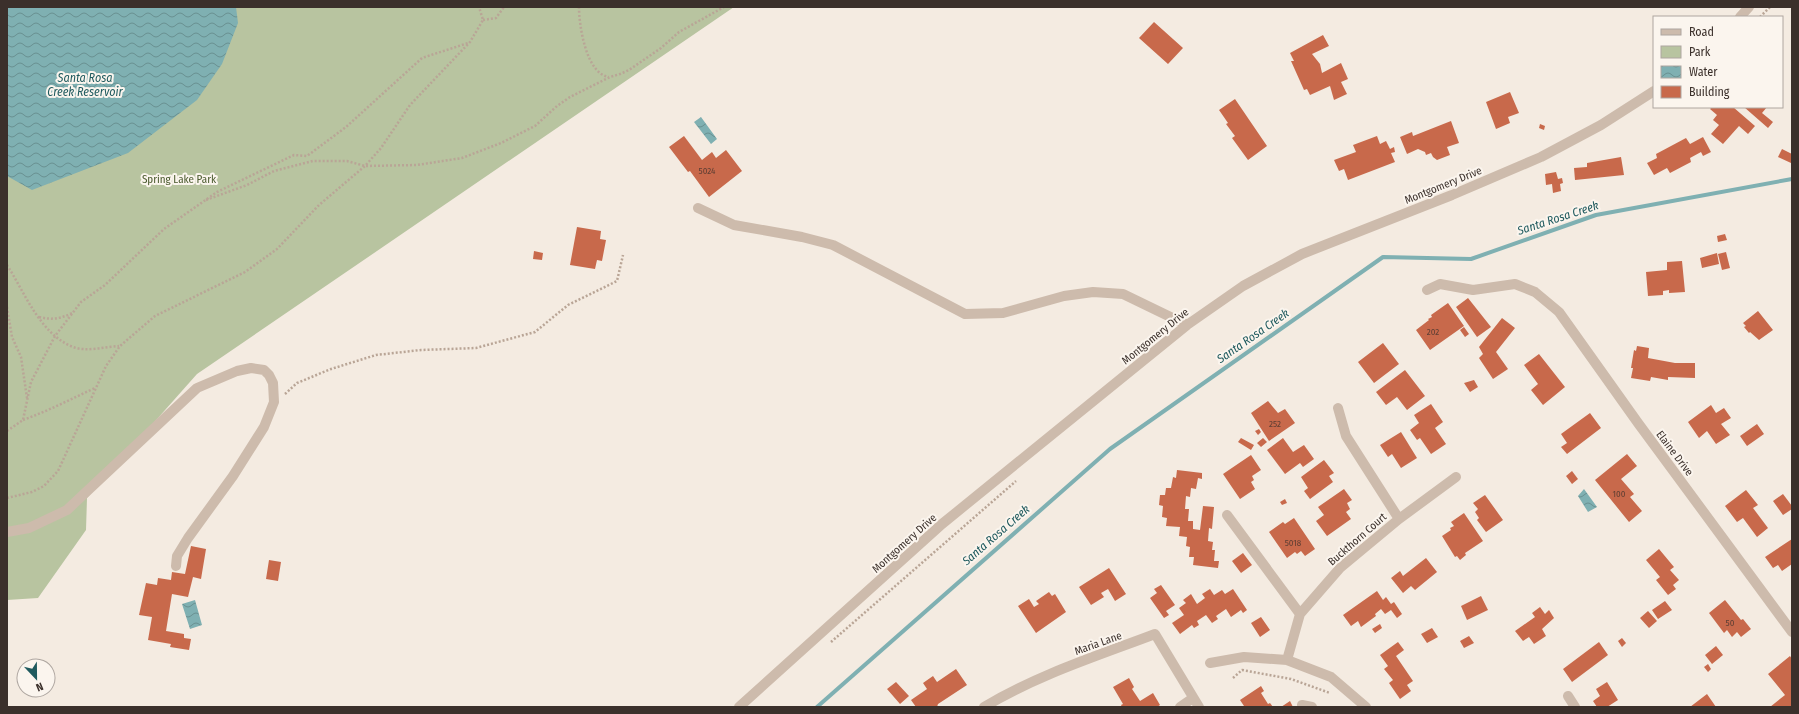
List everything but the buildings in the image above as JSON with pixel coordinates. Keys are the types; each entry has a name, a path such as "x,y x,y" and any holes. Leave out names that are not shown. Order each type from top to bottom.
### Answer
{"street":[{"path":"1741,16 1749,7"},
{"name":"Montgomery Drive","path":"739,707 942,524 1187,325 1243,286 1302,254 1452,195 1541,157 1601,125 1653,92"},
{"path":"698,208 734,225 802,237 833,245 965,314 1003,314 1064,296 1093,292 1122,294 1187,325"},
{"name":"Elaine Drive","path":"1428,290 1440,284 1472,290 1515,284 1535,292 1559,312 1638,423 1792,632"},
{"path":"7,532 29,528 67,510 197,388 237,371 250,368 264,370 269,375 273,383 274,402 264,427 233,476 184,544 177,556 176,566"},
{"name":"Buckthorn Court","path":"1338,408 1346,436 1399,519"},
{"name":"Buckthorn Court","path":"1287,660 1300,614 1340,568 1399,519 1456,476"},
{"path":"1227,515 1300,614"},
{"name":"Maria Lane","path":"984,707 1008,693 1062,669 1155,634 1199,707"},
{"path":"1210,663 1244,656 1287,660 1331,677 1366,707"},
{"path":"1568,696 1575,707"},
{"path":"1180,707 1193,698"}],"path":[{"path":"7,498 32,492 44,486 52,479 68,452 106,366 120,346 155,316 245,272 277,249 319,205 365,166 381,148 410,104 470,42 482,20 479,7"},
{"path":"482,20 496,18 504,7"},
{"path":"580,7 582,31 588,55 598,72 604,76 610,77"},
{"path":"202,202 248,185 274,170 313,161 348,161 365,166 417,165 462,158 501,143 535,126 557,106 570,97 634,67 661,48 678,32 724,7"},
{"path":"1761,16 1770,7"},
{"path":"23,420 31,382 55,336 81,302 105,285 164,229 217,192 294,155 307,156 346,128 422,58 470,42"},
{"path":"274,402 297,383 331,369 376,355 421,350 476,348 535,332 568,305 617,281 623,255"},
{"path":"7,265 31,308 55,336 74,347 93,348 120,346"},
{"path":"7,307 12,337 21,357 28,399"},
{"path":"38,317 49,319 61,318 72,313"},
{"path":"7,431 23,420 48,411 95,388"},
{"path":"827,646 1017,480"},
{"path":"1233,678 1242,670 1291,679 1332,693"}],"green space":[{"name":"Spring Lake Park","path":"7,7 734,7 197,374 87,498 86,530 38,598 7,600"}],"water":[{"name":"Santa Rosa Creek Reservoir","path":"7,7 236,7 238,23 222,64 197,100 128,153 32,190 7,176"},
{"path":"701,117 717,139 711,144 694,122"},
{"path":"1584,489 1597,507 1588,512 1578,496"},
{"path":"195,600 202,625 190,629 182,604"}],"waterway":[{"name":"Santa Rosa Creek","path":"817,707 1110,449 1383,257 1471,259 1596,215 1792,179"}]}
